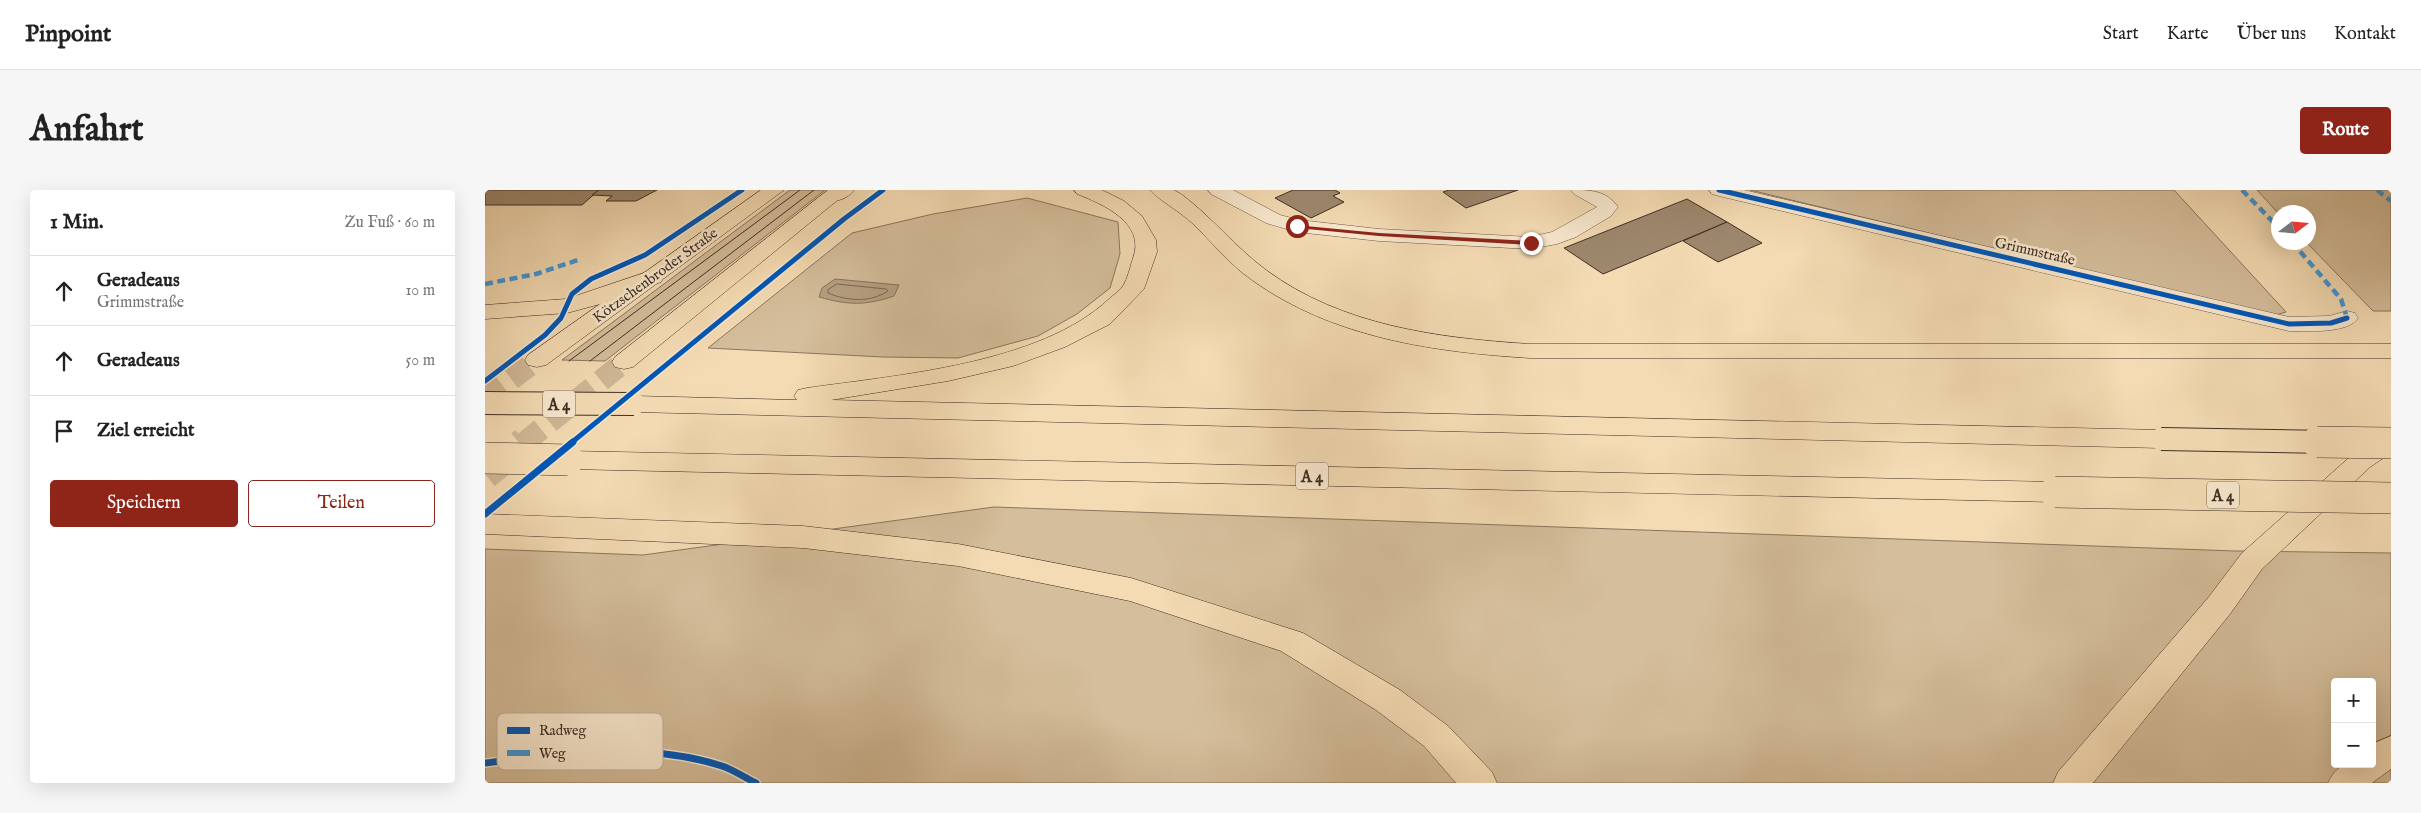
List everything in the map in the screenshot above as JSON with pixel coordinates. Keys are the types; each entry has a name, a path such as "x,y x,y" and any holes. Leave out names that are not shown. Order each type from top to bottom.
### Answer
{"main road":[{"name":"Kötzschenbroder Straße","path":"537,360 774,190"},
{"path":"739,407 997,364 1044,349 1084,329 1104,316 1132,289 1146,262 1147,249 1137,223 1128,212 1085,190"},
{"path":"1160,190 1171,195 1259,276 1285,292 1315,307 1359,324 1419,339 1461,346 1529,351 2391,351"},
{"path":"624,362 839,192"},
{"path":"485,312 567,306 596,298 653,277"},
{"name":"A 4","path":"485,403 634,404 2161,439 2391,441"},
{"path":"2071,783 2219,606 2252,561 2361,461 2391,441"},
{"name":"A 4","path":"485,458 2391,498"},
{"path":"488,524 803,537 958,556 1131,590 1293,642 1387,700 1436,736 1479,783"},
{"path":"2376,760 2391,751"},
{"path":"2346,783 2365,768"}],"street":[{"path":"1218,190 1273,218 1297,226 1324,230 1462,240 1544,242 1560,237 1604,212 1608,207 1602,201 1581,190"},
{"name":"Grimmstraße","path":"1719,190 2289,324 2331,323 2347,318"}],"shaded area":[{"path":"790,190 825,190 605,361 562,360"},
{"path":"1750,190 2174,190 2286,312 2272,316"},
{"path":"2257,190 2391,190 2391,311 2373,311 2314,250 2316,250 2316,205 2271,205"},
{"path":"1027,198 1118,222 1120,254 1110,288 1077,314 1038,336 958,358 883,357 708,348 852,233 933,214"},
{"path":"994,507 2235,551 2391,553 2391,783 485,783 485,549 643,555"}],"water":[{"path":"835,279 899,285 894,296 874,302 848,303 819,297 822,288"}],"building":[{"path":"485,190 599,190 582,205 485,205"},
{"path":"599,190 657,190 636,201 606,201 612,196 592,195"},
{"path":"1293,190 1335,190 1340,193 1333,196 1344,202 1311,218 1275,198"},
{"path":"1449,190 1518,190 1466,208 1443,192"},
{"path":"1687,199 1727,222 1603,274 1564,248"},
{"path":"1727,222 1762,243 1718,262 1683,241"}],"tunnel":[{"path":"485,399 537,360"},
{"path":"524,443 624,362"},
{"path":"485,474 525,442"}],"tram line":[{"path":"569,361 800,190"},
{"path":"590,361 814,190"}],"marked path":[{"path":"2242,190 2271,220"},
{"path":"2377,190 2391,201"},
{"path":"2299,250 2341,299 2347,318"},
{"path":"485,284 536,274 578,260"}],"cycle path":[{"path":"485,381 545,335 561,318 572,294 591,279 645,255 712,208 742,190"},
{"path":"485,514 844,219 883,190"},
{"path":"1719,190 2289,324 2331,323 2347,318"},
{"path":"663,754 693,758 722,766 756,783"},
{"path":"485,763 497,762"}],"route":[{"path":"1297,226 1379,235 1531,243"}]}
